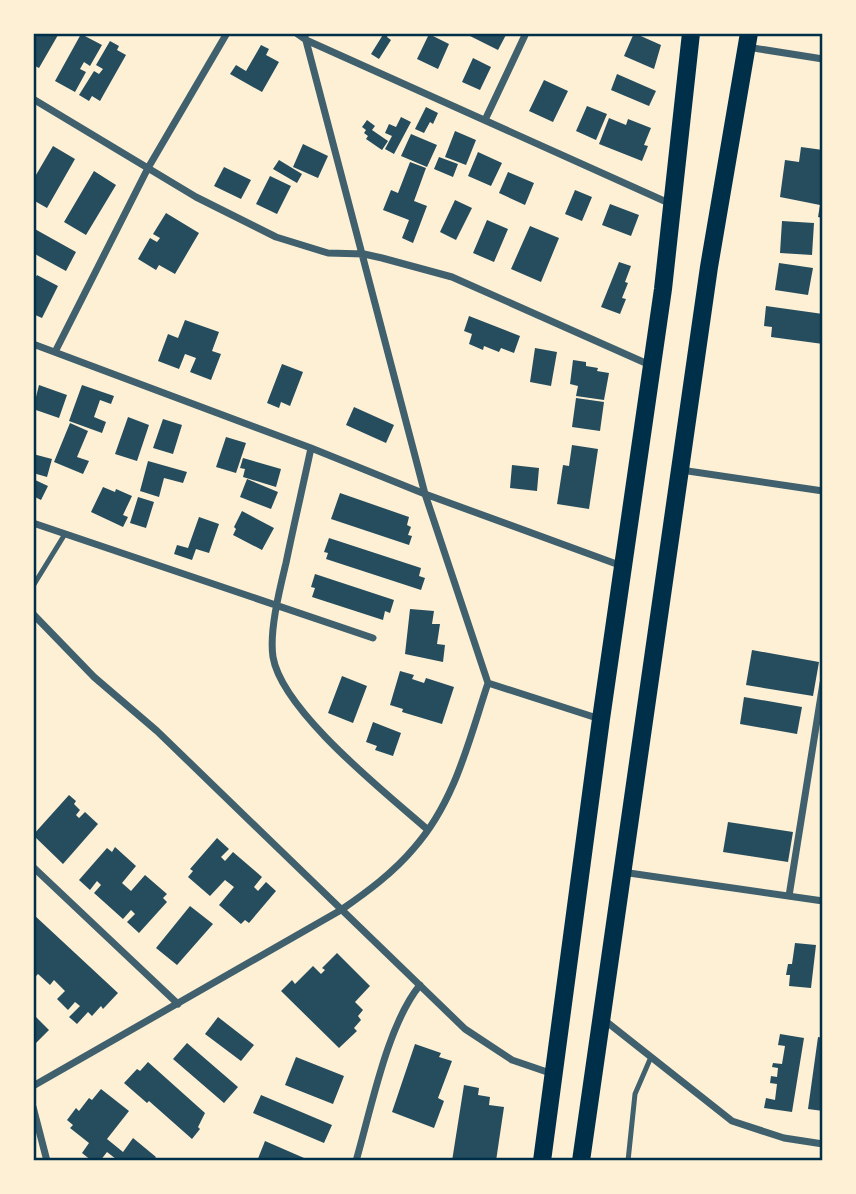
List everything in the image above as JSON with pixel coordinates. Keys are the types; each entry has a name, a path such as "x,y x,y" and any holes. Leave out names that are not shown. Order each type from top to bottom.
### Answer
{"main road":[{"path":"542,1161 601,719 652,366 691,33"},
{"path":"581,1161 709,267 748,40"}],"street":[{"path":"55,352 148,168 227,33"},
{"path":"296,33 672,204"},
{"path":"485,120 526,33"},
{"path":"33,1086 341,910 378,884 415,848 452,788 488,683 425,494 305,37"},
{"path":"748,40 823,59"},
{"path":"33,99 196,197 275,237 328,253 364,254 452,277 652,366"},
{"path":"33,344 623,567"},
{"path":"311,448 276,606 273,657 284,686 303,713 365,774 428,830"},
{"path":"680,470 823,491"},
{"path":"33,523 373,638"},
{"path":"33,614 94,677 157,731 341,910 482,1042 526,1067 554,1074"},
{"path":"488,683 601,719"},
{"path":"789,896 823,683"},
{"path":"33,867 178,1004"},
{"path":"622,872 823,901"},
{"path":"356,1161 393,1035 405,1007 420,985"},
{"path":"601,1018 732,1121 784,1138 823,1144"},
{"path":"33,1107 47,1161"}],"lane":[{"path":"33,586 65,534"},
{"path":"628,1161 635,1094 651,1057"}],"building":[{"path":"38,33 58,35 39,68 33,65 33,41"},
{"path":"384,33 389,33 387,37 391,40 379,59 371,54"},
{"path":"472,33 507,33 498,50 470,36"},
{"path":"634,33 661,45 654,69 624,56"},
{"path":"81,34 102,45 90,66 84,62 80,69 86,72 75,92 55,81"},
{"path":"429,34 449,44 438,69 417,59"},
{"path":"110,41 119,46 117,50 126,55 100,101 92,96 89,101 79,95 94,71 99,74 103,69 96,65"},
{"path":"261,45 269,49 266,55 279,62 262,92 230,74 236,65 246,71"},
{"path":"473,58 491,67 480,90 462,82"},
{"path":"617,74 656,91 649,106 611,90"},
{"path":"544,80 568,91 553,122 529,111"},
{"path":"587,106 607,114 596,140 576,131"},
{"path":"426,107 438,113 433,124 430,122 424,133 415,129"},
{"path":"401,117 411,122 394,154 385,149 392,136 385,133 389,124 396,127"},
{"path":"609,118 626,125 628,119 651,128 644,145 648,146 642,161 599,144"},
{"path":"367,120 375,126 372,130 388,141 382,150 366,139 366,130 362,127"},
{"path":"455,131 476,140 466,165 445,157"},
{"path":"411,134 437,145 427,167 401,156"},
{"path":"303,144 328,156 318,178 293,167"},
{"path":"53,146 75,159 47,208 33,200 33,180"},
{"path":"801,147 823,150 823,218 818,217 820,205 780,197 785,160 799,162"},
{"path":"478,152 502,163 491,186 468,176"},
{"path":"439,157 458,164 453,177 434,169"},
{"path":"279,160 302,174 297,183 273,169"},
{"path":"410,162 426,168 414,201 427,206 413,243 402,238 409,220 383,210 391,190 398,193"},
{"path":"224,167 251,180 241,199 214,186"},
{"path":"94,171 116,185 86,235 64,222"},
{"path":"508,172 534,183 525,205 499,193"},
{"path":"270,176 291,186 277,214 256,204"},
{"path":"575,190 592,197 582,221 565,214"},
{"path":"455,200 472,208 456,240 440,232"},
{"path":"610,204 639,215 631,236 602,225"},
{"path":"166,213 199,233 175,274 159,265 156,270 138,259 150,238 157,242 160,238 153,234"},
{"path":"487,220 508,229 494,262 473,253"},
{"path":"782,221 814,223 812,255 780,253"},
{"path":"530,226 559,238 541,282 511,269"},
{"path":"33,228 76,252 66,271 33,253"},
{"path":"619,262 631,266 622,298 626,299 620,314 601,307"},
{"path":"779,263 813,268 808,295 775,290"},
{"path":"37,275 58,286 42,318 33,314 33,282"},
{"path":"766,306 823,314 823,344 771,337 772,327 764,326"},
{"path":"469,316 520,336 514,353 501,348 499,352 484,346 483,350 469,344 472,334 464,331"},
{"path":"185,320 219,332 212,351 221,354 211,380 190,372 196,358 185,354 179,369 158,361 168,334 178,338"},
{"path":"535,348 557,352 551,386 530,382"},
{"path":"573,360 586,362 586,366 609,373 604,400 576,396 578,386 570,384"},
{"path":"282,364 303,372 290,406 281,402 279,408 267,403"},
{"path":"39,385 67,395 59,418 33,409"},
{"path":"82,385 114,396 111,404 100,400 94,417 106,422 102,433 69,421"},
{"path":"576,398 604,402 600,431 572,427"},
{"path":"354,407 394,425 386,443 346,425"},
{"path":"128,417 149,425 137,461 115,454"},
{"path":"163,419 182,425 173,454 153,448"},
{"path":"70,423 88,431 77,457 89,461 83,474 54,462"},
{"path":"226,437 246,443 236,473 216,467"},
{"path":"572,445 598,449 589,509 557,504 563,465 569,466"},
{"path":"33,454 52,459 47,477 33,473"},
{"path":"243,458 281,469 276,487 243,477 245,469 240,468"},
{"path":"148,461 187,472 183,483 164,478 159,497 140,491"},
{"path":"512,465 539,468 537,491 510,488"},
{"path":"33,479 48,486 41,500 33,496"},
{"path":"247,479 278,492 271,509 240,497"},
{"path":"103,487 132,496 123,515 128,517 123,527 91,512"},
{"path":"340,493 409,517 407,525 411,527 408,535 412,536 409,545 331,519"},
{"path":"138,497 154,502 146,528 130,523"},
{"path":"242,511 274,528 262,550 233,535"},
{"path":"199,517 219,524 209,553 196,549 192,560 174,554 177,545 188,548"},
{"path":"329,538 421,568 419,576 425,578 421,590 326,559 328,553 324,552"},
{"path":"315,574 394,600 390,613 385,611 383,620 312,597 315,588 311,587"},
{"path":"410,609 434,611 432,624 440,624 437,644 445,645 443,662 405,654"},
{"path":"752,650 819,662 813,696 746,685"},
{"path":"400,671 414,675 412,679 424,683 426,678 454,687 442,724 402,712 403,709 390,705"},
{"path":"342,676 367,686 353,723 328,713"},
{"path":"744,697 802,707 797,734 740,724"},
{"path":"373,722 401,733 393,756 375,750 377,746 366,742"},
{"path":"69,795 80,810 76,815 79,818 85,812 98,824 63,864 33,835"},
{"path":"728,822 793,832 788,862 723,852"},
{"path":"217,838 229,849 221,857 225,861 233,852 262,877 254,887 258,891 266,882 276,891 249,923 245,920 241,924 219,905 234,887 225,880 210,896 188,877 193,871 190,869"},
{"path":"115,847 136,866 122,883 131,891 145,875 167,894 163,898 167,902 139,933 127,922 135,914 131,910 123,919 94,893 101,885 97,881 90,890 79,880 107,848 112,852"},
{"path":"190,906 213,924 177,965 156,948"},
{"path":"33,914 118,993 103,1009 101,1006 92,1016 88,1012 77,1024 69,1017 80,1006 75,1002 68,1010 57,999 65,991 54,980 50,985 38,974 33,979"},
{"path":"795,943 816,945 811,988 789,986 790,975 786,975 788,964 792,964"},
{"path":"337,953 370,986 355,1002 363,1010 358,1016 361,1020 354,1028 357,1031 339,1048 281,991 292,980 295,984 313,966 321,974 325,970 322,968"},
{"path":"33,1014 49,1030 33,1046"},
{"path":"218,1017 254,1045 241,1061 205,1034"},
{"path":"780,1034 804,1038 792,1112 764,1108 766,1098 775,1100 777,1084 770,1083 771,1076 777,1077 778,1068 772,1067 773,1063 782,1064 785,1046 778,1045"},
{"path":"818,1037 823,1038 823,1111 808,1109"},
{"path":"187,1043 238,1087 224,1103 173,1059"},
{"path":"415,1044 441,1053 439,1057 452,1061 438,1098 444,1101 434,1128 392,1112"},
{"path":"296,1057 344,1076 333,1104 285,1085"},
{"path":"148,1062 205,1113 198,1127 200,1129 192,1139 124,1083"},
{"path":"464,1085 479,1088 478,1095 490,1097 489,1105 504,1107 496,1161 452,1161"},
{"path":"101,1089 129,1111 107,1139 123,1152 133,1138 156,1157 153,1161 115,1161 107,1152 100,1161 92,1161 82,1153 89,1143 70,1128 73,1125 67,1120 76,1108 79,1111 89,1098 92,1100"},
{"path":"261,1095 332,1125 324,1143 253,1113"},
{"path":"265,1141 311,1161 257,1161"}]}
